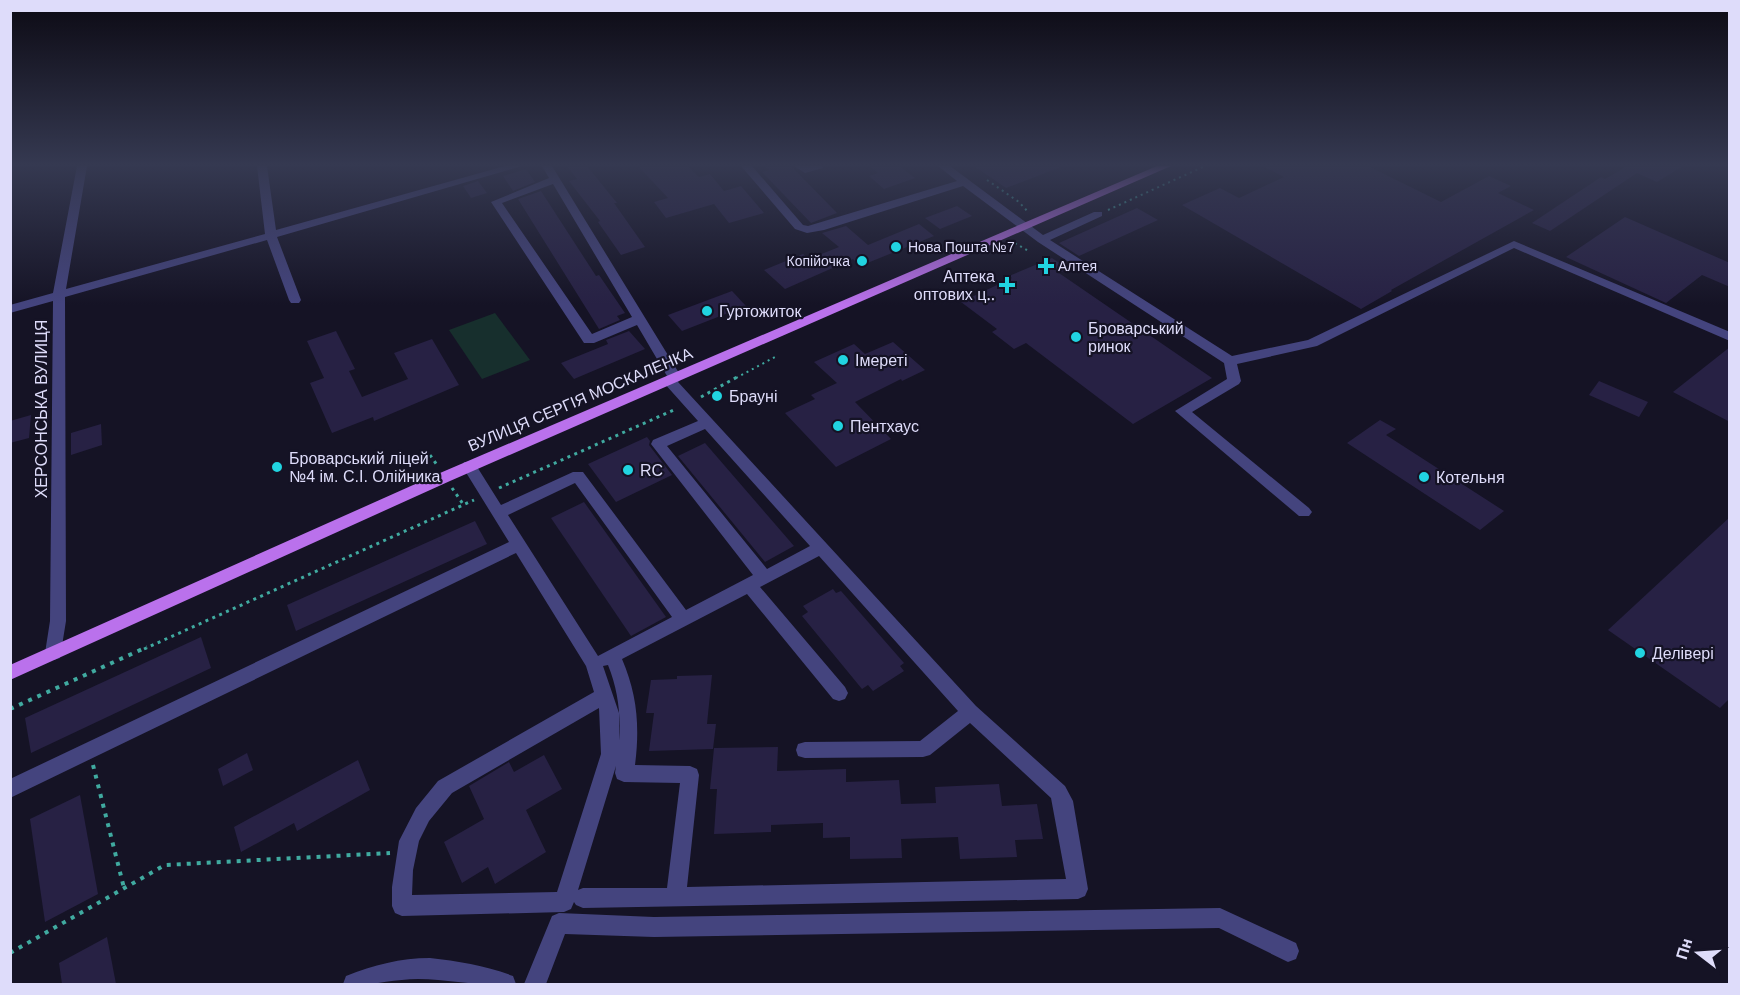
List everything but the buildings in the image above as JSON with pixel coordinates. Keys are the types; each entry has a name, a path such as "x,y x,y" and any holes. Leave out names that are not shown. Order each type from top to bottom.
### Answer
{"main road":[{"name":"ВУЛИЦЯ СЕРГІЯ МОСКАЛЕНКА","path":"10,673 470,466 1060,212"}],"street":[{"name":"ХЕРСОНСЬКА ВУЛИЦЯ","path":"54,653 58,621 59,296 74,212"},
{"path":"268,212 271,237 295,300"},
{"path":"10,309 271,237 349,212"},
{"path":"503,212 588,340 639,319"},
{"path":"575,212 672,379 690,403 970,712 1058,792 1063,801 1078,890 583,898"},
{"path":"786,212 799,227 807,230 869,212"},
{"path":"1003,212 1230,361 1312,343 1515,244 1730,338"},
{"path":"1042,240 1098,214"},
{"path":"1230,361 1234,381 1182,411 1304,512"},
{"path":"707,422 658,444 839,693"},
{"path":"470,466 594,664 606,695 610,713 610,754 564,902 402,906 401,874 404,852 413,830 427,807 445,787 606,695"},
{"path":"500,512 578,476 683,619"},
{"path":"10,789 520,544"},
{"path":"594,664 821,548"},
{"path":"612,655 624,681 630,711 631,732 624,773 690,775 676,898"},
{"path":"805,750 923,750 970,712"},
{"path":"535,984 559,923 654,927 1220,918 1288,951"},
{"path":"354,984 386,972 421,968 484,978 506,984"}],"path":[{"path":"10,709 690,403 775,357"},
{"path":"90,751 124,888"},
{"path":"10,953 165,865 404,852"}],"green space":[{"path":"495,313 530,360 482,379 449,330"}],"place":[{"name":"Нова Пошта №7","path":"896,247"},
{"name":"Копійочка","path":"862,261"},
{"name":"Алтея","path":"1046,266"},
{"name":"Аптека оптових ц‥","path":"1007,285"},
{"name":"Гуртожиток","path":"707,311"},
{"name":"Броварський ринок","path":"1076,337"},
{"name":"Імереті","path":"843,360"},
{"name":"Брауні","path":"717,396"},
{"name":"Пентхаус","path":"838,426"},
{"name":"Броварський ліцей №4 ім. С.І. Олійника","path":"277,467"},
{"name":"RC","path":"628,470"},
{"name":"Котельня","path":"1424,477"},
{"name":"Делівері","path":"1640,653"}]}
